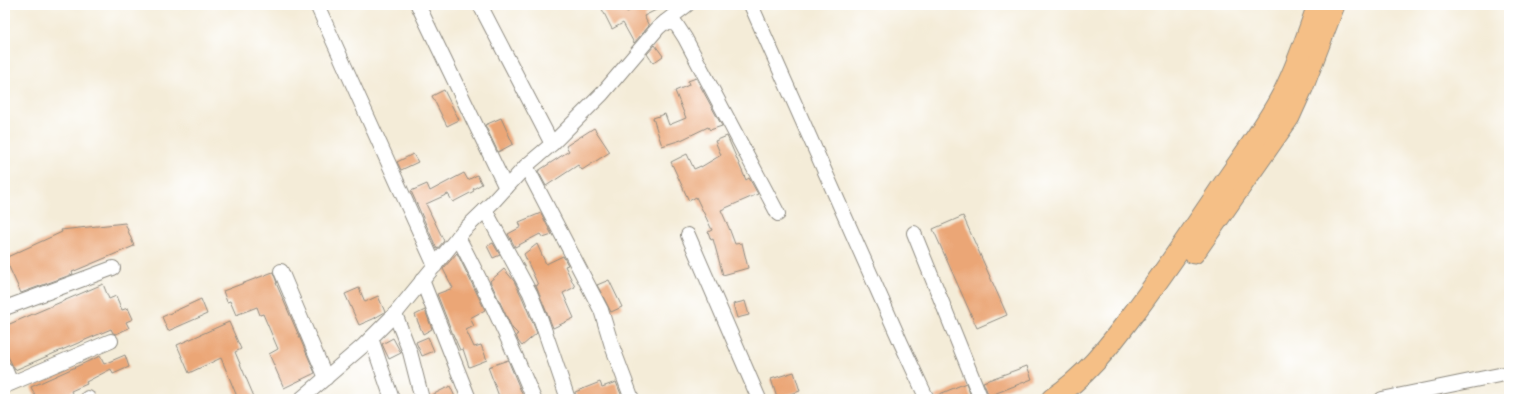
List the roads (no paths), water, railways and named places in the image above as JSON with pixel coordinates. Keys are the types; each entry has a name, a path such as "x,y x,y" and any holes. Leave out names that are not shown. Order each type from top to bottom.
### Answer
{"highway":[{"path":"1072,399 1087,388 1111,364 1143,326 1147,308 1227,179 1262,131 1284,92 1318,5"},
{"path":"1052,399 1065,390 1091,367 1147,308 1289,117 1303,86 1334,5"}],"street":[{"path":"317,5 435,266"},
{"path":"418,5 506,188"},
{"path":"480,5 552,144"},
{"path":"301,399 371,338 395,314 458,237 526,166 552,144 602,94 630,63 658,28 686,5"},
{"path":"751,5 927,399"},
{"path":"665,22 676,24 685,38 778,214"},
{"path":"526,166 601,310 612,346 632,399"},
{"path":"485,210 530,293 541,320 568,399"},
{"path":"914,233 981,399"},
{"path":"688,235 759,399"},
{"path":"458,237 480,279 511,345 534,399"},
{"path":"5,308 113,268"},
{"path":"281,271 326,378"},
{"path":"422,280 469,399"},
{"path":"395,314 410,352 422,399"},
{"path":"371,338 392,399"},
{"path":"5,369 8,385 111,341"},
{"path":"1382,399 1509,373"}]}
